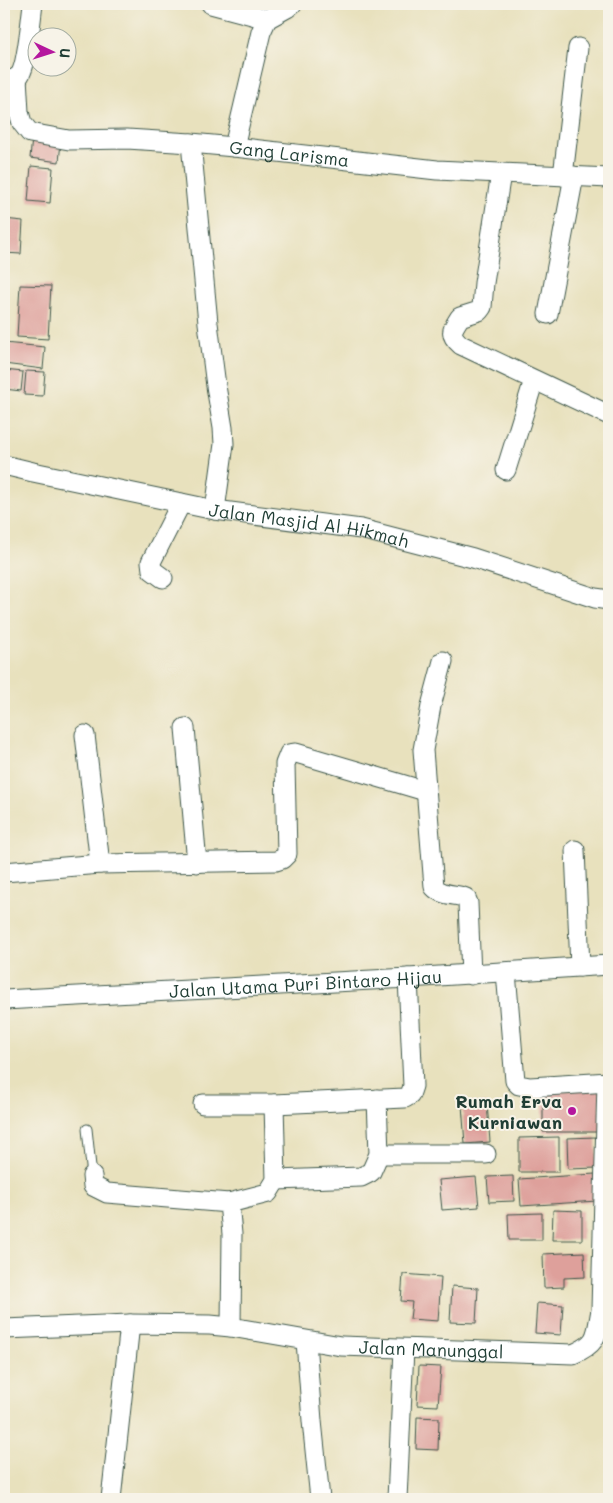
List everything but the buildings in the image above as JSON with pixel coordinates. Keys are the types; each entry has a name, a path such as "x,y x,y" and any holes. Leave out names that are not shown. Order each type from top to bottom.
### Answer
{"street":[{"path":"11,78 24,66 33,4"},
{"path":"211,4 267,19"},
{"path":"234,147 261,32 267,19 292,4"},
{"path":"548,314 568,176 578,48"},
{"name":"Gang Larisma","path":"11,78 22,124 30,133 68,140 127,139 191,143 437,170 609,178"},
{"path":"191,143 208,323 223,428 224,444 215,510"},
{"path":"501,173 484,282 482,307 479,311 460,317 453,328 452,335 462,345 609,415"},
{"path":"506,470 534,380"},
{"name":"Jalan Masjid Al Hikmah","path":"4,465 215,510 361,529 473,558 595,598 609,600"},
{"path":"164,578 152,570 151,562 180,503"},
{"path":"443,661 431,706 423,750 434,887 442,893 460,895 466,898 468,903 471,975"},
{"path":"185,728 197,863"},
{"path":"85,735 100,864"},
{"path":"4,872 100,864 276,861 282,859 287,854 285,764 288,754 296,753 426,792"},
{"path":"575,850 580,967"},
{"name":"Jalan Utama Puri Bintaro Hijau","path":"4,1000 471,975 609,965"},
{"path":"506,972 515,1081 519,1085 530,1086 608,1082"},
{"path":"203,1104 274,1104 405,1098 410,1095 413,1086 408,978"},
{"name":"Jalan Manunggal","path":"4,1330 130,1324 210,1325 341,1346 573,1354 587,1348 596,1339 602,1310 608,1082"},
{"path":"276,1180 361,1177 371,1172 379,1154 377,1099"},
{"path":"92,1176 93,1186 106,1193 229,1203 268,1193 276,1180 274,1104"},
{"path":"379,1154 486,1154"},
{"path":"229,1203 232,1234 231,1327"},
{"path":"111,1499 130,1324"},
{"path":"306,1341 320,1499"},
{"path":"398,1499 404,1349"}],"lane":[{"path":"87,1129 92,1176"}],"place":[{"name":"Rumah Erva Kurniawan","path":"572,1111"}]}
